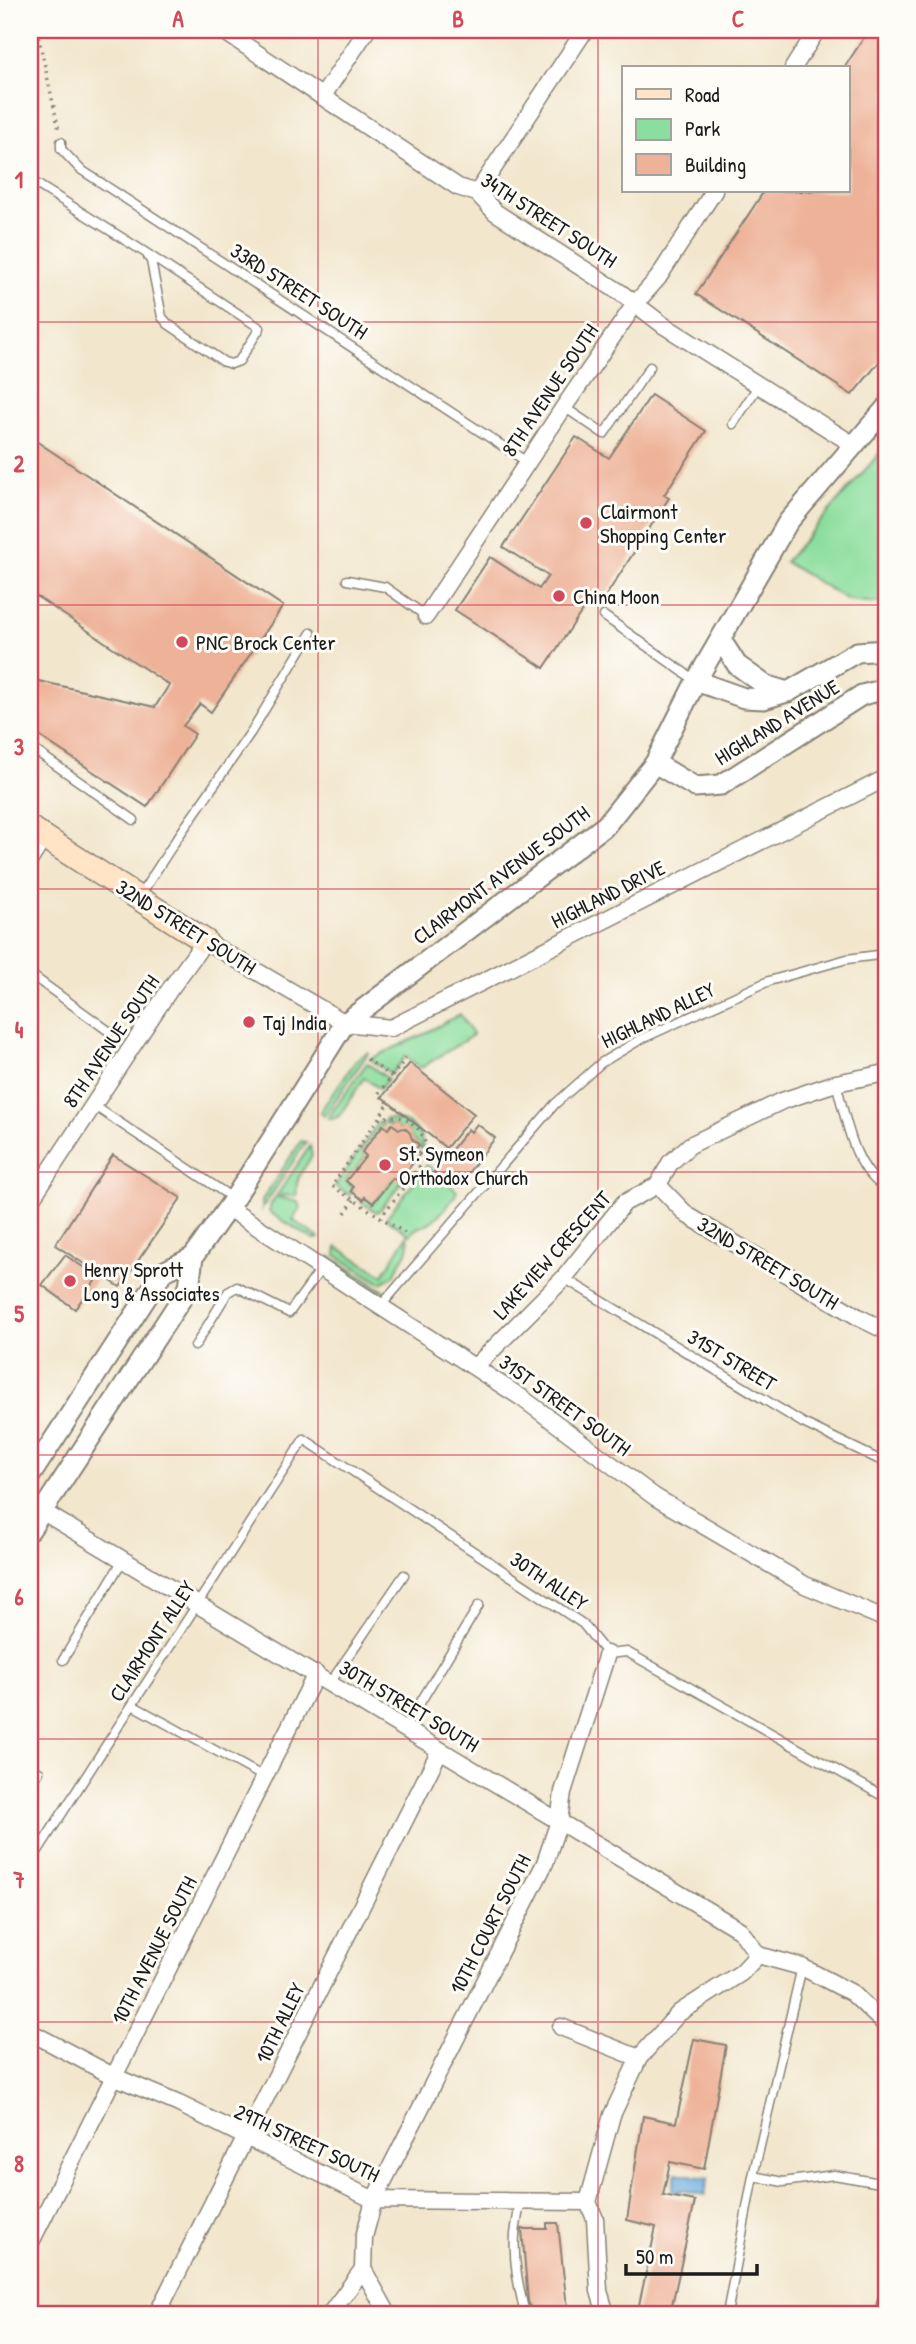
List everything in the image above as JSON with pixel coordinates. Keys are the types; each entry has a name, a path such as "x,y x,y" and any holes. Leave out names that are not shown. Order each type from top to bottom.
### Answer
{"main road":[{"name":"32ND STREET SOUTH","path":"39,834 205,941"}],"street":[{"name":"34TH STREET SOUTH","path":"222,30 457,187 477,193 495,212 621,293 663,326 854,445"},
{"path":"322,97 367,30"},
{"path":"477,193 585,30"},
{"path":"794,66 817,30"},
{"name":"8TH AVENUE SOUTH","path":"426,616 564,407 635,304 657,278 713,192"},
{"name":"CLAIRMONT AVENUE SOUTH","path":"30,1476 163,1272 193,1257 231,1203 345,1023 606,825 655,763 696,681 788,522 886,408"},
{"name":"HIGHLAND AVENUE","path":"721,640 737,665 765,685 788,692"},
{"name":"HIGHLAND AVENUE","path":"696,681 744,698 764,699 788,692 857,652 886,649"},
{"name":"HIGHLAND AVENUE","path":"655,763 695,787 721,785 862,695 886,689"},
{"name":"HIGHLAND DRIVE","path":"345,1023 391,1028 886,778"},
{"name":"8TH AVENUE SOUTH","path":"30,1201 168,992 205,941"},
{"name":"32ND STREET SOUTH","path":"205,941 345,1023"},
{"name":"LAKEVIEW CRESCENT","path":"475,1367 564,1278 624,1203 658,1185 670,1163 690,1145 782,1101 836,1083 886,1073"},
{"name":"32ND STREET SOUTH","path":"658,1185 687,1215 886,1331"},
{"name":"31ST STREET SOUTH","path":"231,1203 379,1308 522,1398 655,1497 805,1585 886,1619"},
{"name":"CLAIRMONT AVENUE SOUTH","path":"30,1530 36,1507 190,1287 193,1257"},
{"name":"30TH STREET SOUTH","path":"36,1507 740,1930 758,1955"},
{"name":"10TH COURT SOUTH","path":"363,2269 364,2237 374,2200 545,1863 559,1821 563,1792 607,1654"},
{"name":"10TH AVENUE SOUTH","path":"30,2244 316,1674"},
{"name":"10TH ALLEY","path":"157,2314 440,1750"},
{"path":"606,2314 598,2291 595,2220 588,2202 612,2115 639,2058 679,2013 741,1973 758,1955 802,1967 852,1993 886,2025"},
{"path":"561,2027 639,2058"},
{"name":"29TH STREET SOUTH","path":"30,2032 113,2076 179,2104 374,2200 588,2202"},
{"path":"330,2314 363,2269 388,2314"},
{"path":"883,2314 886,2301"}],"lane":[{"name":"33RD STREET SOUTH","path":"61,142 61,149 80,169 527,462"},
{"path":"30,180 146,253 260,328 239,361 231,364 224,362 168,324 162,317 151,261 146,253"},
{"path":"564,407 604,434 650,368"},
{"path":"733,424 759,385"},
{"path":"347,580 385,587 426,616"},
{"path":"604,616 696,681"},
{"path":"139,898 251,732 311,633"},
{"path":"30,747 134,820"},
{"path":"30,867 39,834"},
{"name":"HIGHLAND ALLEY","path":"379,1308 555,1104 601,1063 640,1039 769,981 847,959 886,954"},
{"path":"30,974 110,1032"},
{"path":"836,1083 857,1154 867,1173 886,1188"},
{"path":"93,1105 231,1203"},
{"path":"195,1346 228,1292 237,1287 289,1313 321,1269"},
{"name":"31ST STREET","path":"564,1278 803,1423 886,1463"},
{"name":"CLAIRMONT ALLEY","path":"30,1863 304,1439"},
{"name":"30TH ALLEY","path":"304,1439 583,1624 607,1654"},
{"path":"63,1660 124,1558"},
{"path":"330,1683 404,1575"},
{"path":"405,1728 480,1605"},
{"path":"607,1654 627,1652 886,1798"},
{"path":"132,1705 264,1777"},
{"path":"30,1766 39,1772 31,1784"},
{"path":"727,2314 753,2176 802,1967"},
{"path":"753,2176 783,2182 834,2175 886,2184"},
{"path":"520,2201 515,2233 516,2276 525,2314"}],"path":[{"path":"37,30 61,142"},
{"path":"405,1233 332,1186 389,1103 378,1094 407,1057"},
{"path":"367,1059 392,1077"},
{"path":"377,1120 393,1116 410,1120 422,1134 427,1151 426,1158 381,1217"},
{"path":"345,1213 354,1200"}],"green space":[{"path":"886,446 886,604 848,600 785,562"},
{"path":"460,1014 473,1035 421,1068 406,1056 391,1074 370,1059 420,1036"},
{"path":"369,1052 324,1116 320,1112 357,1059"},
{"path":"367,1063 388,1079 380,1089 364,1078 339,1116 328,1118"},
{"path":"385,1119 400,1120 412,1125 420,1135 423,1149 417,1147 419,1145 408,1130 399,1129 392,1124 390,1126 384,1122"},
{"path":"379,1122 383,1125 362,1152 366,1156 346,1181 353,1187 353,1193 349,1195 335,1186"},
{"path":"301,1141 306,1142 262,1209 262,1200"},
{"path":"310,1146 312,1156 298,1180 297,1196 279,1197 298,1202 300,1208 293,1220 319,1238 314,1240 269,1212 271,1204"},
{"path":"427,1165 457,1191 439,1215 410,1235 386,1218"},
{"path":"393,1178 402,1183 379,1211 376,1212 361,1202 365,1197 374,1203"},
{"path":"407,1236 407,1252 395,1275 381,1283 336,1255 337,1247 383,1275"},
{"path":"329,1257 386,1292 380,1291 328,1259"}],"water":[{"path":"676,2173 708,2178 705,2195 672,2191"}],"building":[{"path":"869,30 886,40 886,354 852,395 696,294 763,192 850,192 850,66 845,66"},
{"name":"Clairmont Shopping Center","path":"651,395 706,431 664,495 669,498 598,608 588,602 544,668 455,610 490,557 539,589 548,576 503,547 576,437 609,458"},
{"name":"PNC Brock Center","path":"30,437 283,606 211,712 200,704 183,726 195,734 147,807 30,730 30,679 155,707 169,685 30,592"},
{"path":"410,1063 474,1114 446,1148 382,1097"},
{"name":"St. Symeon Orthodox Church","path":"392,1124 399,1129 405,1128 410,1133 419,1145 415,1150 420,1154 398,1182 393,1178 373,1203 365,1197 363,1200 351,1191 353,1187 346,1181 366,1156 362,1152 383,1125 388,1129"},
{"path":"477,1124 495,1138 458,1186 452,1181 450,1184 434,1172 468,1129 471,1132"},
{"path":"113,1155 181,1198 120,1287 55,1245"},
{"name":"Henry Sprott Long & Associates","path":"65,1255 98,1277 75,1309 42,1285"},
{"path":"694,2039 726,2045 704,2169 670,2162 663,2195 695,2201 670,2314 637,2314 656,2227 627,2220 643,2116 676,2123"},
{"path":"547,2223 558,2223 566,2298 571,2314 533,2314 528,2301 522,2229 547,2229"}],"place":[{"name":"Clairmont Shopping Center","path":"586,523"},
{"name":"China Moon","path":"559,596"},
{"name":"PNC Brock Center","path":"182,642"},
{"name":"Taj India","path":"249,1022"},
{"name":"St. Symeon Orthodox Church","path":"385,1165"},
{"name":"Henry Sprott Long & Associates","path":"70,1281"}]}
